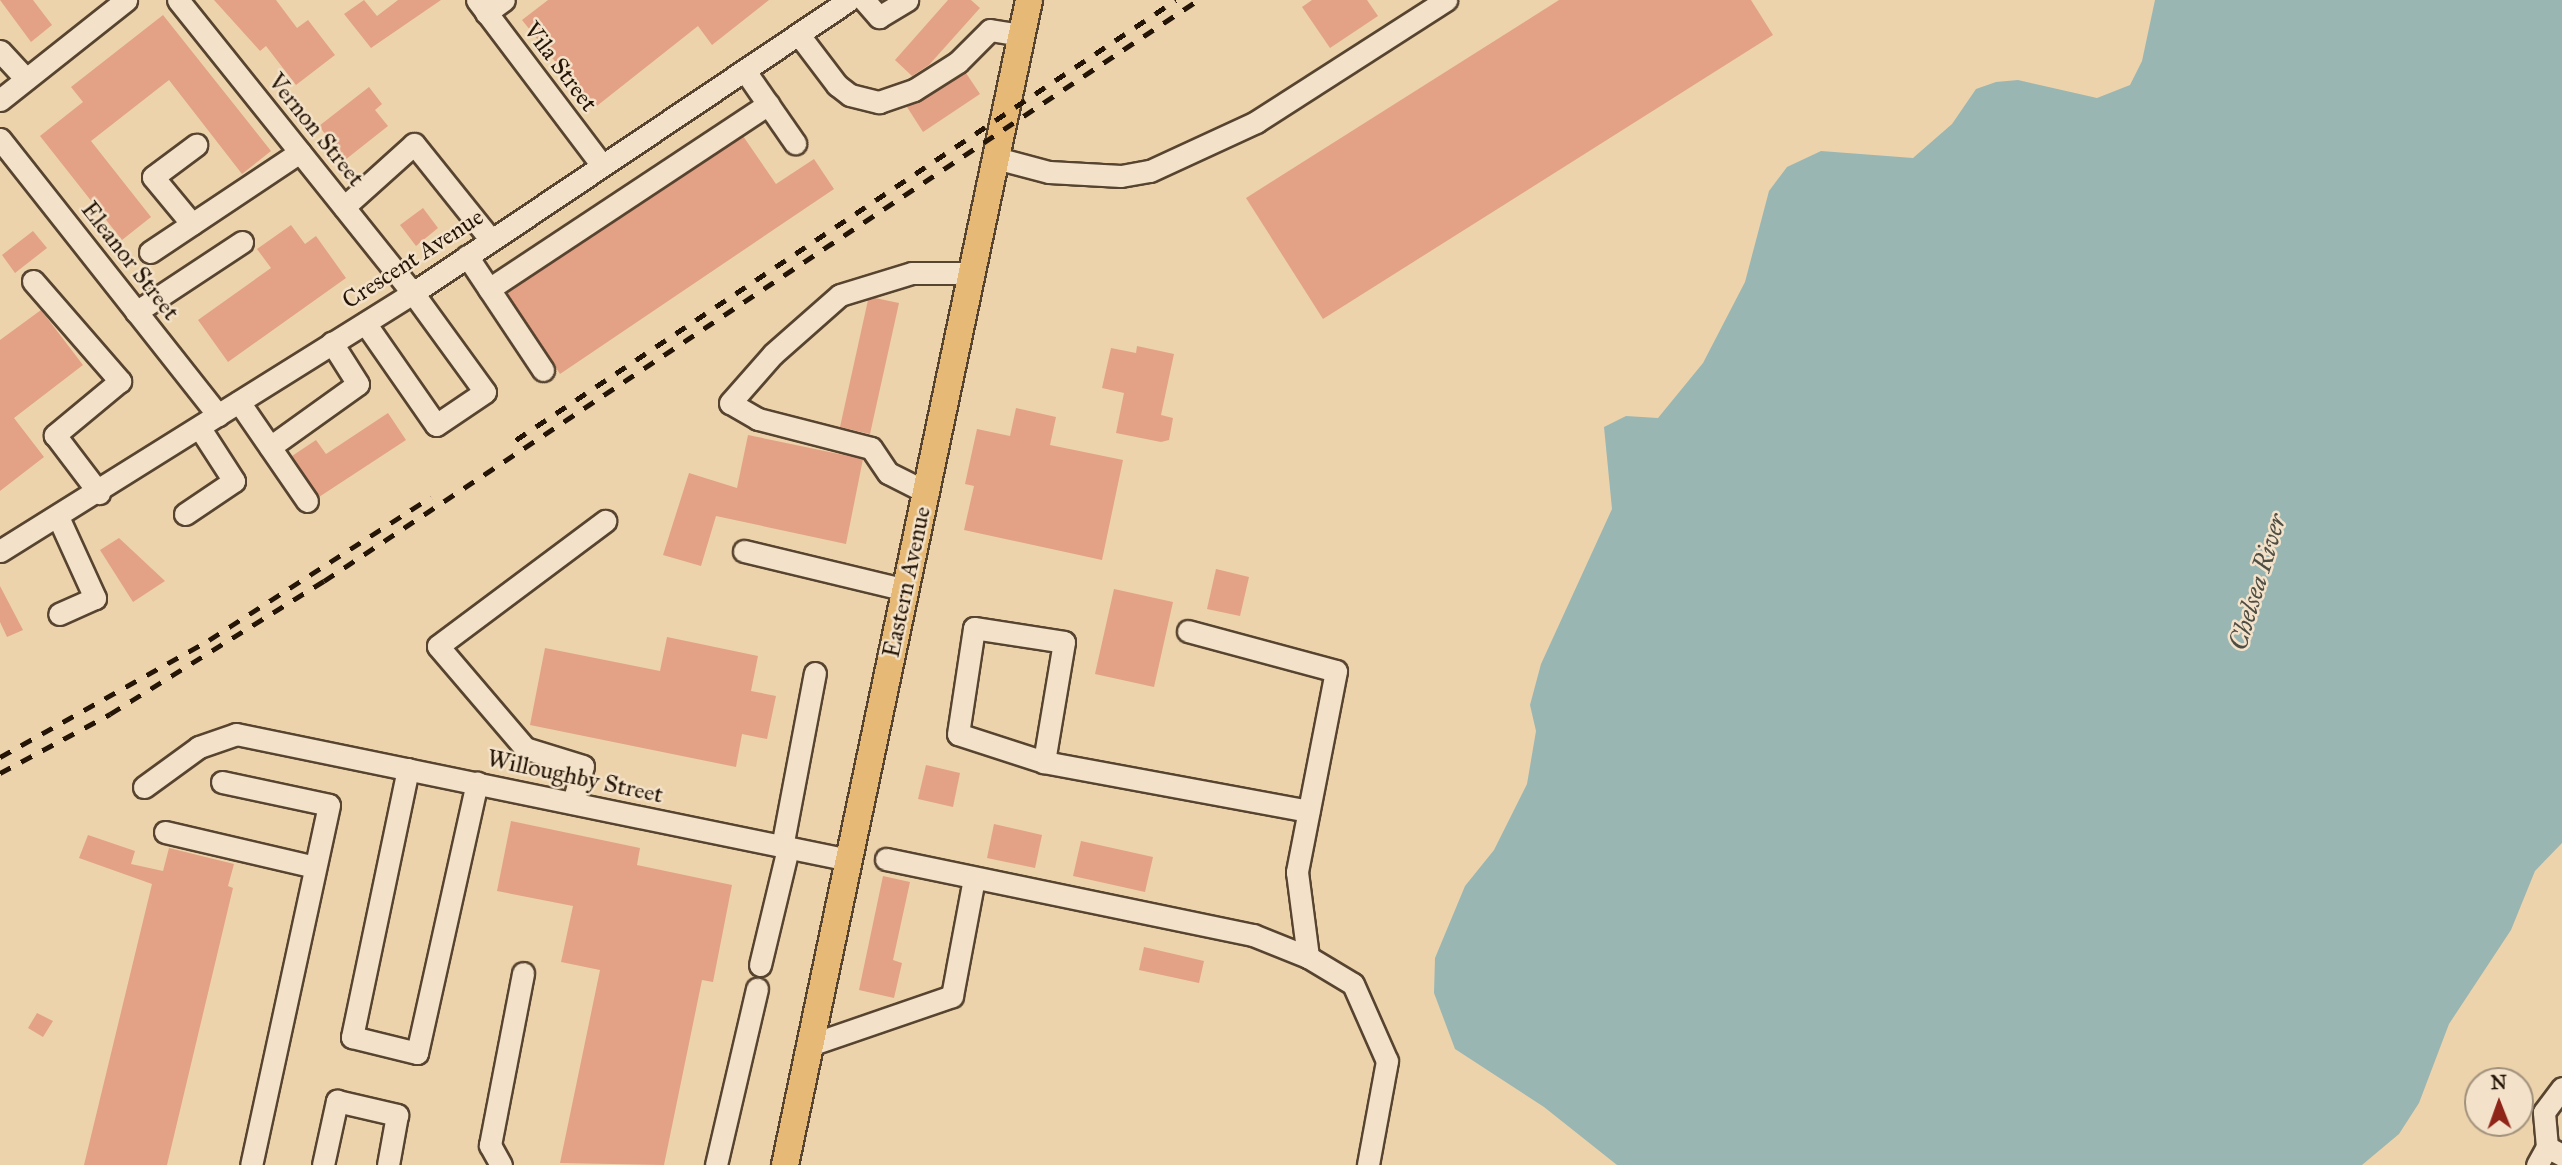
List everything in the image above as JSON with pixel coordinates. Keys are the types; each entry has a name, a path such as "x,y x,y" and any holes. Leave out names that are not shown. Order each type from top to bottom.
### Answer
{"main road":[{"name":"Eastern Avenue","path":"785,1165 1029,0"}],"street":[{"path":"0,100 126,0"},
{"name":"Vernon Street","path":"178,0 413,293 485,392 436,425 365,323"},
{"path":"481,6 504,0"},
{"name":"Crescent Avenue","path":"0,551 59,519 218,415 413,293 849,0"},
{"path":"864,0 879,17 907,0"},
{"path":"996,158 1049,172 1121,176 1150,171 1256,122 1446,0"},
{"name":"Vila Street","path":"481,6 602,165"},
{"path":"799,35 837,85 850,96 879,102 914,90 957,62 990,30 1022,35"},
{"path":"0,51 26,79"},
{"path":"745,71 795,142"},
{"path":"489,289 768,104"},
{"name":"Eleanor Street","path":"0,139 218,415"},
{"path":"344,206 414,144 491,240"},
{"path":"192,224 153,177 196,145"},
{"path":"150,251 300,152"},
{"path":"136,312 243,242"},
{"path":"467,256 543,370"},
{"path":"926,492 888,473 871,448 758,419 730,402 773,354 840,295 912,272 972,273"},
{"path":"33,281 120,381 55,435 99,493"},
{"path":"270,447 358,384 332,343"},
{"path":"239,402 307,501"},
{"path":"185,514 234,481 200,427"},
{"path":"59,519 95,598 59,614"},
{"path":"573,803 583,766 525,748 438,646 605,521"},
{"path":"744,551 906,590"},
{"path":"1044,762 1064,642 974,628 958,734 1044,762 1309,811"},
{"path":"1188,631 1336,671 1297,872 1308,957"},
{"path":"760,965 785,847 815,673"},
{"name":"Willoughby Street","path":"144,787 220,737 236,734 849,860"},
{"path":"408,769 352,1037 417,1053 477,783"},
{"path":"222,782 329,805 251,1165"},
{"path":"165,832 315,867"},
{"path":"886,859 1254,935 1308,957 1353,984 1387,1060 1368,1165"},
{"path":"810,1045 952,996 974,878"},
{"path":"501,1165 490,1144 523,973"},
{"path":"716,1165 757,989"},
{"path":"2549,1156 2544,1112 2562,1088"},
{"path":"323,1165 337,1101 397,1115 388,1165"}],"water":[{"name":"Chelsea River","path":"2155,0 2562,0 2562,843 2535,871 2511,930 2449,1024 2419,1103 2399,1134 2362,1165 1617,1165 1544,1107 1455,1049 1434,993 1435,958 1465,886 1494,850 1527,784 1536,731 1530,705 1541,664 1612,509 1604,427 1626,416 1658,418 1703,363 1745,282 1769,191 1787,167 1821,151 1913,158 1952,124 1976,89 1996,82 2018,80 2097,98 2130,85 2142,61"}],"building":[{"path":"0,0 33,0 52,25 31,42"},
{"path":"214,0 276,0 297,28 308,20 335,55 296,85 266,46 260,51"},
{"path":"364,0 377,16 398,0 441,0 371,48 344,14"},
{"path":"548,0 769,0 712,45 698,26 593,109 522,20"},
{"path":"948,0 971,0 980,8 929,65 912,76 895,60"},
{"path":"1312,0 1367,0 1378,16 1330,48 1302,7"},
{"path":"1559,0 1751,0 1773,35 1323,319 1246,198"},
{"path":"163,15 271,151 242,174 169,80 91,141 151,217 122,240 40,136 83,102 71,87"},
{"path":"966,73 980,94 923,132 907,107"},
{"path":"369,87 382,104 375,110 388,126 345,160 319,126"},
{"path":"743,136 776,184 814,159 834,189 560,374 507,293"},
{"path":"423,208 438,228 416,246 400,225"},
{"path":"291,225 305,244 316,236 346,278 228,362 198,320 271,268 257,249"},
{"path":"33,231 47,248 15,273 2,255"},
{"path":"875,298 899,303 870,434 840,427 868,300"},
{"path":"41,310 83,365 14,418 44,457 0,491 0,340"},
{"path":"1137,346 1174,354 1161,415 1173,418 1169,440 1161,442 1116,433 1124,393 1102,388 1111,348 1136,353"},
{"path":"1016,408 1056,417 1050,445 1123,460 1102,560 964,530 974,486 965,484 977,429 1010,436"},
{"path":"388,413 406,440 319,497 292,456 316,440 326,454"},
{"path":"748,435 863,459 846,544 716,516 701,566 663,555 689,473 737,488"},
{"path":"119,538 165,581 133,602 100,550"},
{"path":"1216,569 1249,577 1240,616 1207,609"},
{"path":"0,586 23,630 7,637 0,622"},
{"path":"1114,589 1173,602 1154,687 1095,674"},
{"path":"667,637 758,656 751,691 776,696 767,739 742,734 736,767 530,725 545,648 660,671"},
{"path":"926,765 960,773 953,807 918,799"},
{"path":"511,821 640,848 637,865 732,885 713,982 702,980 664,1165 560,1163 600,970 561,962 573,906 497,891"},
{"path":"994,824 1042,835 1035,868 987,858"},
{"path":"88,835 135,851 131,864 163,871 169,848 234,864 228,886 233,888 167,1165 84,1165 152,884 79,858"},
{"path":"1081,841 1153,857 1145,892 1073,876"},
{"path":"883,876 910,882 893,960 902,963 894,998 859,990"},
{"path":"1144,947 1204,961 1199,983 1139,970"},
{"path":"37,1013 53,1021 43,1037 28,1028"}],"railway":[{"path":"516,440 1176,0"},
{"path":"0,773 110,714 324,581 1198,0"},
{"path":"0,757 209,640 431,497"}]}
